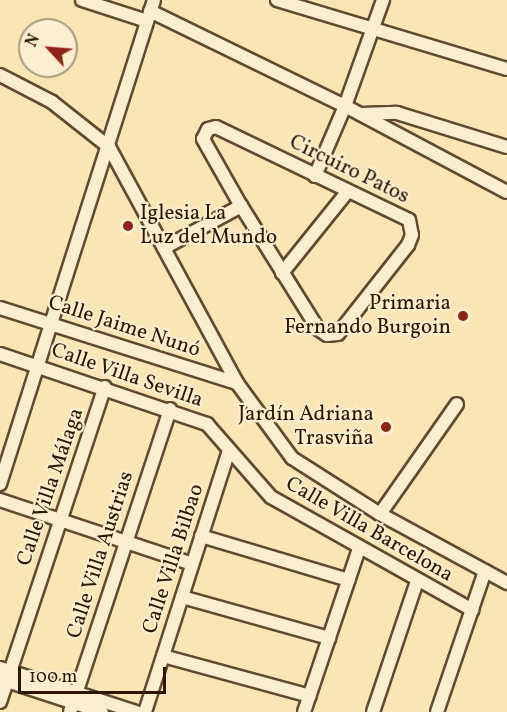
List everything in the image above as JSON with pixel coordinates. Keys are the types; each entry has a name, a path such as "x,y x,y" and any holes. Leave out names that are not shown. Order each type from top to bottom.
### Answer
{"street":[{"path":"82,0 150,11 361,114 507,192"},
{"path":"277,0 373,31 507,69"},
{"path":"315,176 345,106 383,0"},
{"path":"0,484 109,147 150,11"},
{"path":"0,75 52,102 109,147 237,383 292,458 380,514 507,583"},
{"path":"361,114 397,113 507,147"},
{"name":"Circuiro Patos","path":"208,129 223,129 315,176 402,215 409,220 412,235 338,334 327,335 318,329 241,206 203,139 208,129"},
{"path":"282,273 348,190"},
{"path":"164,248 241,206"},
{"name":"Calle Jaime Nunó","path":"0,308 237,383"},
{"name":"Calle Villa Sevilla","path":"0,354 105,387 207,424 229,451"},
{"name":"Calle Villa Málaga","path":"0,702 4,675 105,387"},
{"path":"380,514 457,404"},
{"name":"Calle Villa Austrias","path":"73,703 170,409"},
{"name":"Calle Villa Bilbao","path":"145,712 229,451"},
{"name":"Calle Villa Barcelona","path":"229,451 271,497 359,549 472,610"},
{"path":"0,500 192,564"},
{"path":"201,536 349,580"},
{"path":"304,712 359,549"},
{"name":"Calle Villa Barcelona","path":"437,712 484,571"},
{"path":"373,712 417,581"},
{"path":"182,597 329,638"},
{"path":"163,656 310,696"},
{"path":"4,675 73,703 102,712"},
{"path":"73,703 136,712"}],"place":[{"name":"Iglesia La Luz del Mundo","path":"128,226"},
{"name":"Primaria Fernando Burgoin","path":"463,316"},
{"name":"Jardín Adriana Trasviña","path":"386,427"}]}
